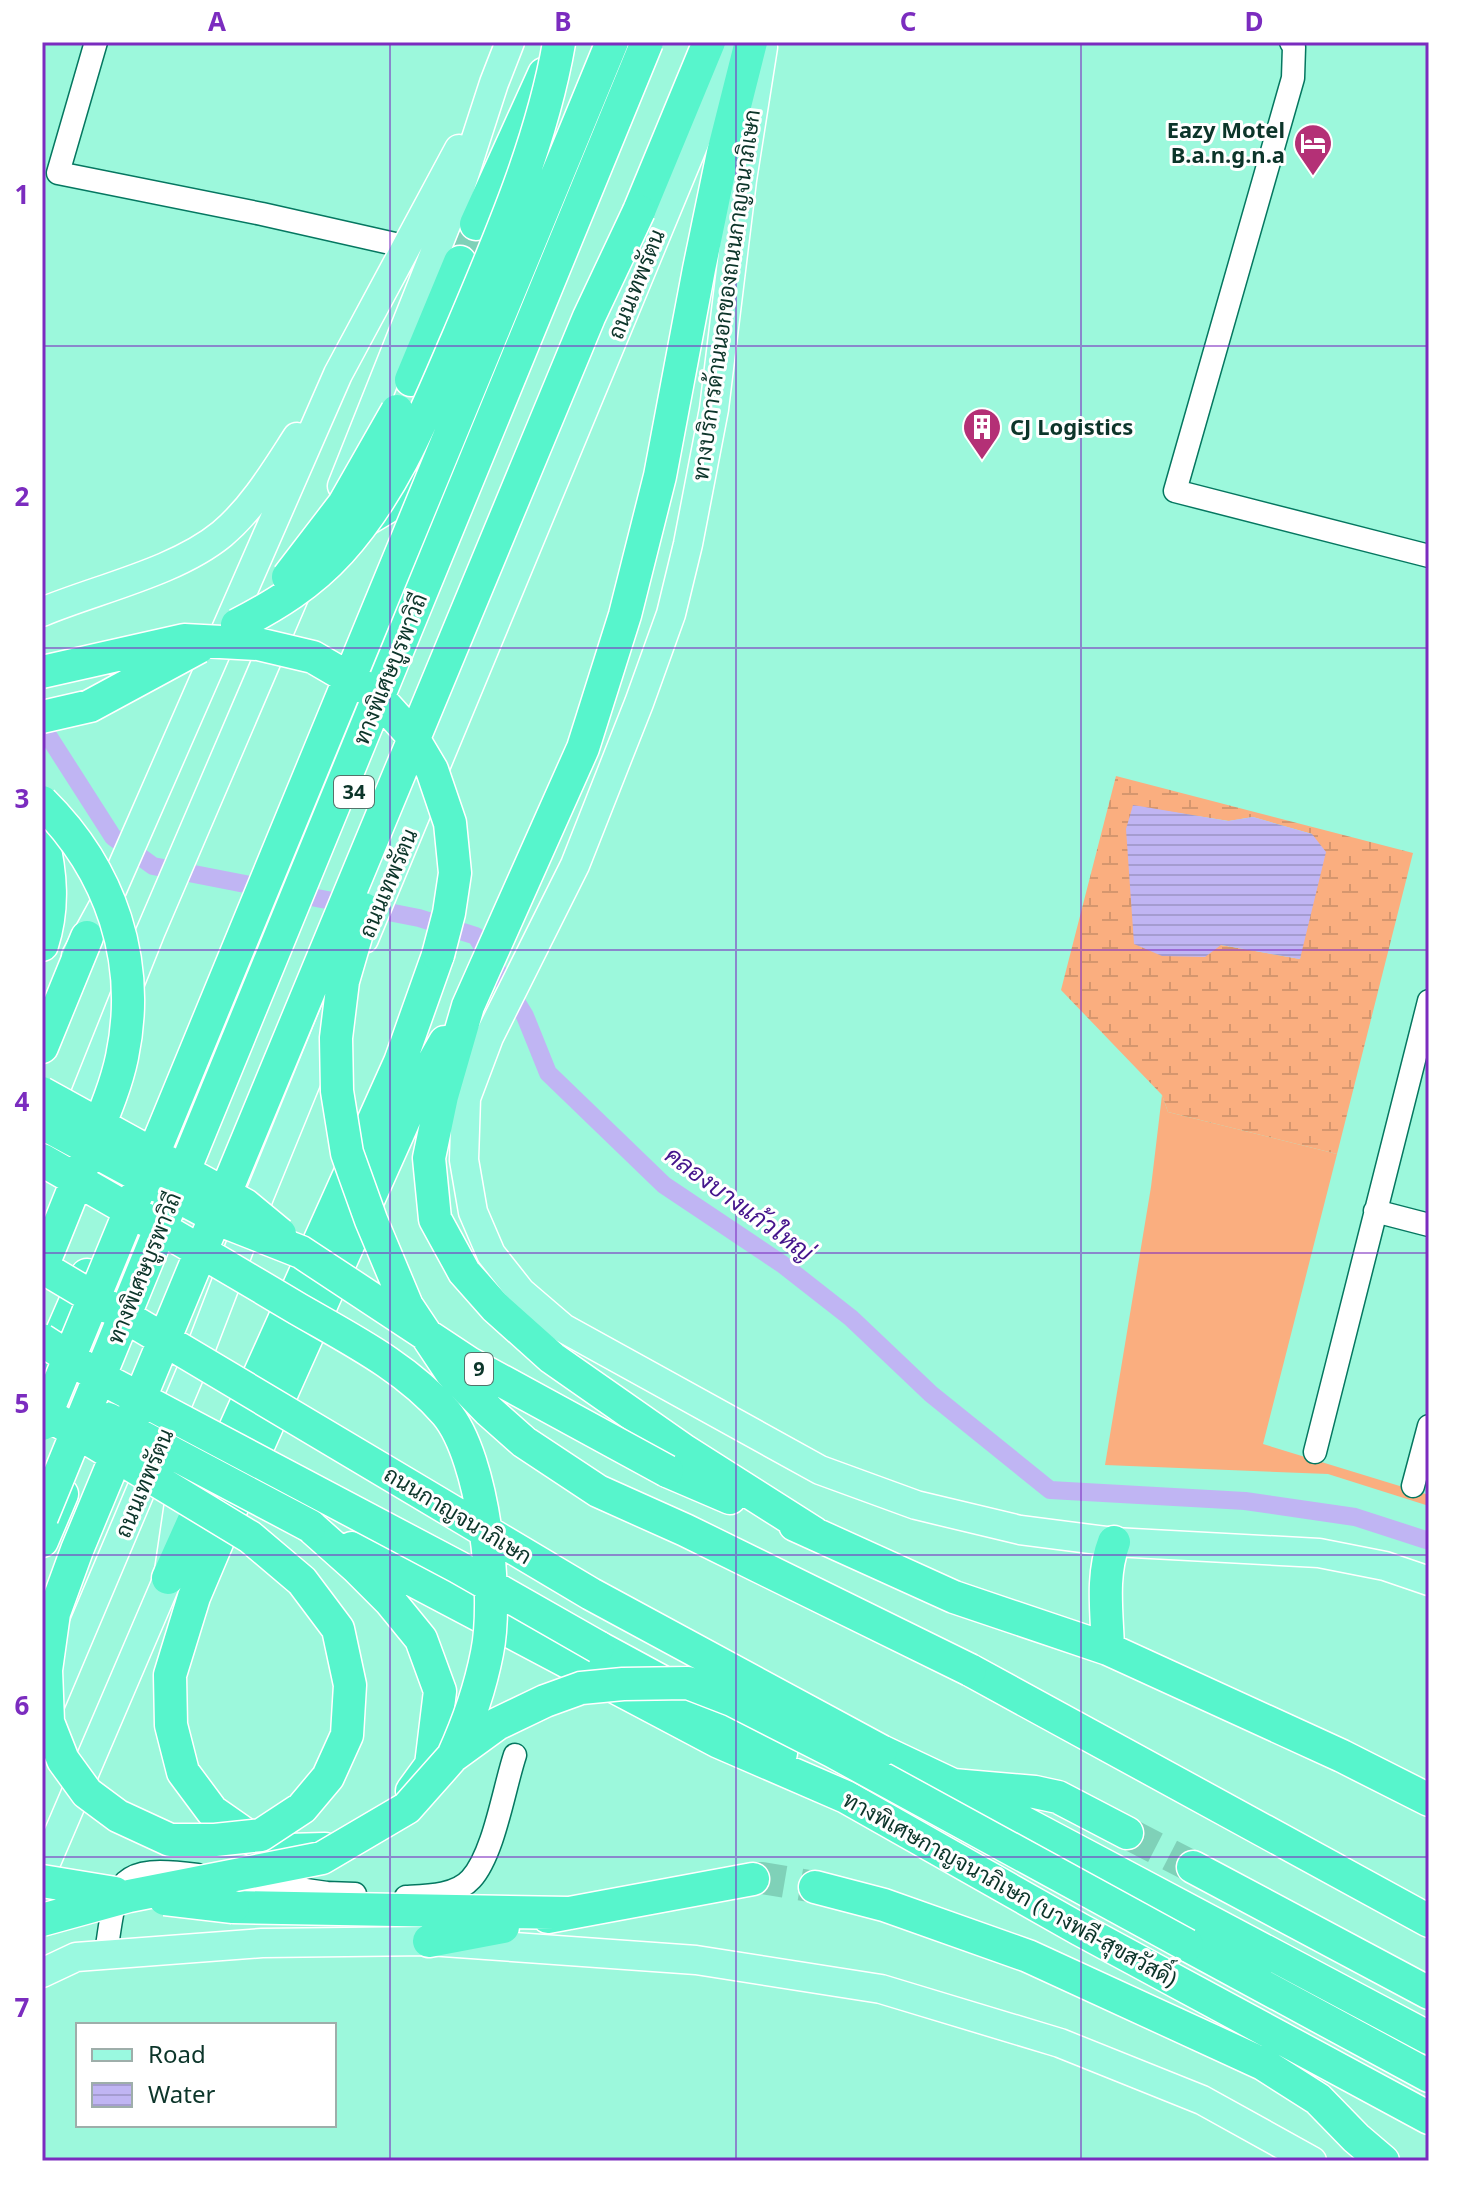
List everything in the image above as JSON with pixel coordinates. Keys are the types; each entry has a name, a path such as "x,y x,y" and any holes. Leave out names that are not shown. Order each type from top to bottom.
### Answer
{"highway":[{"path":"476,224 560,42"},
{"path":"42,720 90,706 283,602 313,578 365,520 403,459 484,276 540,120 560,42"},
{"name":"34","path":"42,1378 171,1083 229,941 263,874 606,42"},
{"name":"ทางพิเศษบูรพาวิถี","path":"42,1424 612,42"},
{"name":"ทางพิเศษบูรพาวิถี","path":"42,1517 647,42"},
{"name":"34","path":"42,1541 663,42"},
{"path":"42,1411 107,1450 120,1458 250,1537 302,1581 338,1629 350,1685 347,1735 328,1777 302,1808 261,1835 215,1840 170,1840 118,1816 87,1793 63,1760 48,1722 46,1670 54,1613 101,1491 113,1462 120,1448 513,505 589,317 639,211 709,42"},
{"path":"310,1526 390,1601 421,1639 440,1691 431,1765 402,1806 372,1830 328,1849 287,1850 252,1839 212,1811 183,1772 171,1725 170,1675 194,1597 260,1440 417,1091 468,1006 583,748 625,615 660,476 705,238 751,42"},
{"path":"639,211 606,322 373,884 343,981 336,1038 337,1091 347,1153 407,1306 451,1372 489,1411 524,1442 598,1491 685,1530 970,1670 1429,1921"},
{"path":"411,380 460,262"},
{"path":"237,625 284,582 315,544 344,504 397,411"},
{"path":"314,551 424,485"},
{"path":"42,672 184,640 258,644 313,657 373,692 410,733 432,770 450,823 455,873 449,913 438,955 400,1062 168,1578"},
{"path":"42,802 85,851 106,893 121,932 129,992 122,1057 102,1119 42,1267"},
{"path":"42,945 51,895 46,850"},
{"path":"42,1047 87,937"},
{"path":"468,1006 442,1096 429,1158 435,1219 464,1272 495,1307 552,1358 685,1451 814,1533 954,1597 1108,1649 1423,1792"},
{"path":"42,1093 245,1205 301,1252"},
{"name":"9","path":"42,1123 225,1222 301,1252 469,1363 667,1471 814,1533"},
{"path":"42,1160 361,1346 410,1378 448,1415 477,1484 487,1541 491,1593 488,1649 468,1721 453,1756"},
{"name":"ถนนกาญจนาภิเษก","path":"42,1267 591,1594 881,1751 953,1785"},
{"path":"42,1340 101,1378 444,1560 592,1659"},
{"path":"42,1385 310,1526 592,1659"},
{"path":"1108,1649 1105,1578 1107,1559 1114,1542"},
{"name":"ทางพิเศษกาญจนาภิเษก (บางพลี-สุขสวัสดิ์)","path":"592,1659 729,1718 846,1797 1079,1929 1429,2118"},
{"path":"42,1920 129,1896 322,1858 407,1808 453,1756 497,1724 545,1701 581,1688 688,1683 732,1700 832,1751 1429,2076"},
{"path":"953,1785 1058,1797 1127,1833"},
{"path":"953,1785 1429,2038"},
{"path":"1193,1867 1429,1993"},
{"path":"429,1941 753,1879"},
{"path":"42,1881 68,1887 233,1907 570,1913"},
{"path":"815,1887 884,1905 1028,1956 1263,2064 1318,2099 1383,2161"}],"main road":[{"path":"42,1203 150,933 314,551 457,197 510,42"},
{"name":"ถนนเทพรัตน","path":"42,1724 201,1348 361,946 736,42"},
{"name":"ทางบริการด้านนอกของถนนกาญจนาภิเษก","path":"764,42 742,180 714,409 671,614 575,865 489,1037 466,1098 464,1160 473,1212 491,1254 521,1292 563,1328 820,1470 916,1505 1020,1530 1114,1542 1319,1553 1385,1566 1429,1581"},
{"path":"48,609 144,575 194,551 221,534 261,492 338,374 494,83"},
{"path":"42,1011 112,890 338,374"},
{"path":"42,1872 168,1578 201,1348"},
{"path":"42,1973 76,1957 262,1943 429,1941 696,1960 881,1989 1060,2043 1202,2100 1312,2161"}],"street":[{"path":"96,42 58,173 408,247"},
{"path":"1291,42 1294,47 1293,78 1175,491 1429,556"},
{"path":"1315,1452 1429,1001"},
{"path":"1375,1211 1429,1225"},
{"path":"1413,1486 1429,1426"},
{"path":"106,1954 109,1918 118,1891 127,1880 140,1873 157,1870 327,1893 399,1897 429,1896 458,1888 471,1879 483,1857 515,1755"}],"green space":[{"path":"1116,776 1413,853 1337,1154 1168,1112 1162,1095 1061,990","holes":["1133,806 1229,821 1253,817 1312,834 1300,959 1221,945"]},
{"path":"1162,1095 1168,1112 1337,1154 1263,1444 1429,1495 1429,1506 1328,1474 1105,1465 1151,1187"}],"water":[{"path":"1133,805 1228,821 1253,817 1312,834 1326,852 1300,959 1221,945 1205,957 1162,956 1134,944 1126,829"}],"waterway":[{"name":"คลองบางแก้วใหญ่","path":"42,726 113,837 153,866 419,918 476,936 525,1016 548,1073 664,1185 782,1264 851,1318 931,1394 1050,1490 1245,1501 1355,1517 1429,1541"}],"tunnel":[{"path":"460,262 476,224"},
{"path":"1127,1833 1193,1867"},
{"path":"753,1879 815,1887"}],"place":[{"name":"Eazy Motel B.a.n.g.n.a","path":"1313,177"},
{"name":"CJ Logistics","path":"982,461"}]}
